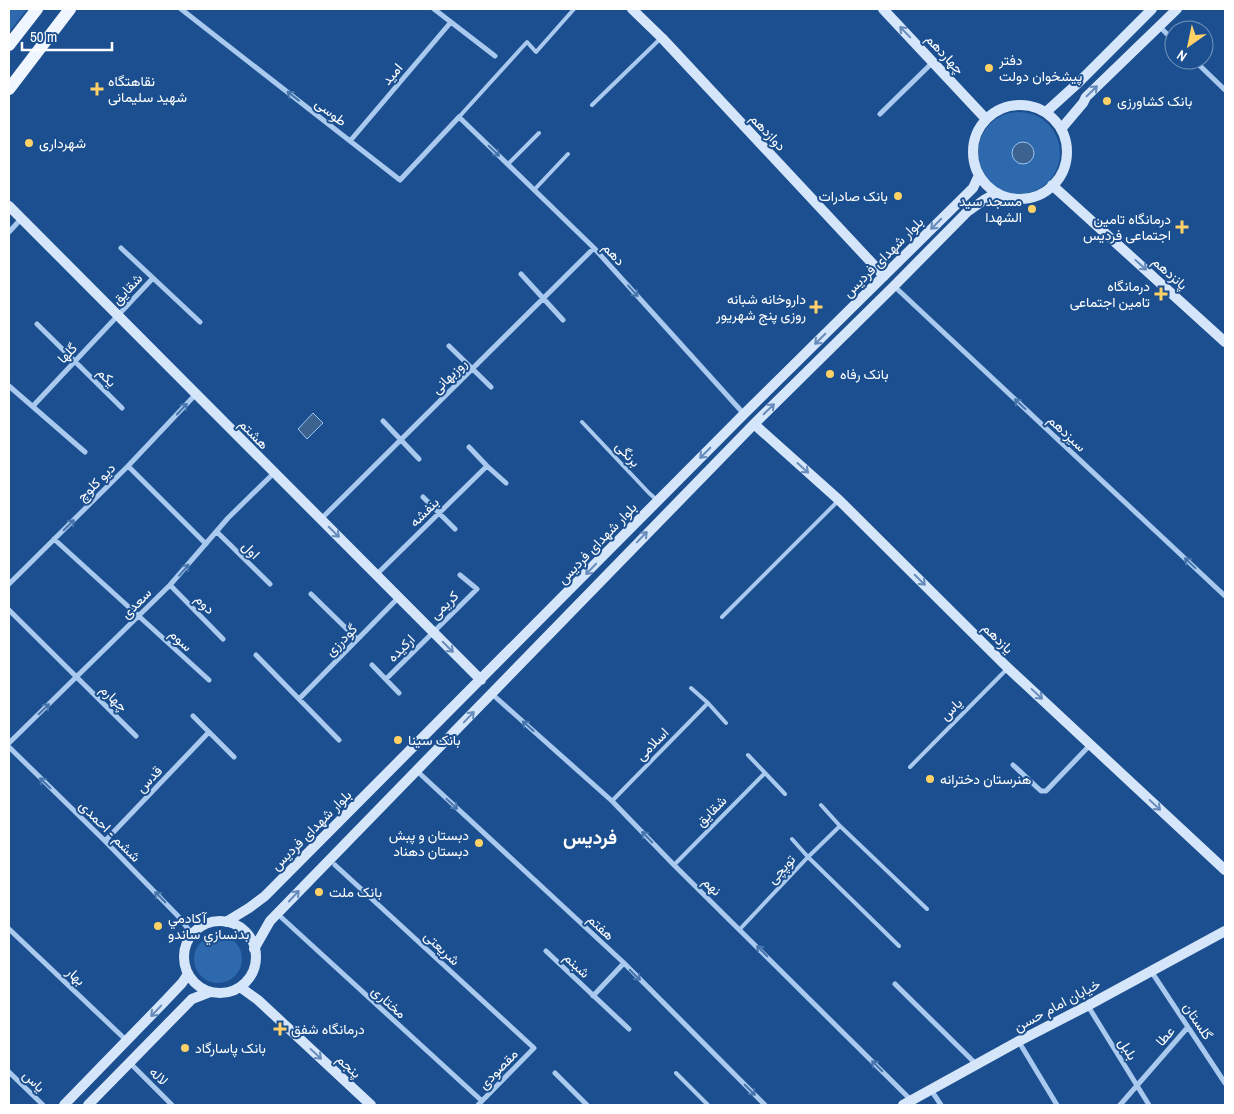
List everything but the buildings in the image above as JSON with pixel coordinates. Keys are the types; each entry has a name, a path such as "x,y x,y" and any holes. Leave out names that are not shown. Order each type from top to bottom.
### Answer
{"main road":[{"path":"9,45 37,9"},
{"path":"9,89 70,9"},
{"name":"دوازدهم","path":"632,9 662,38 884,276"},
{"name":"چهاردهم","path":"883,9 986,119"},
{"path":"1046,112 1078,83 1152,9"},
{"path":"1061,129 1086,97 1177,9"},
{"path":"1021,104 1046,112 1061,129 1066,143 1067,158 1063,172 1044,192 1033,197 1021,199 997,193 986,185 974,164 974,140 978,128 996,111 1008,106 1021,104"},
{"name":"بلوار شهدای فردیس","path":"226,922 265,896 744,414 973,188 979,175"},
{"name":"پانزدهم","path":"1052,185 1225,342"},
{"name":"بلوار شهدای فردیس","path":"254,949 270,921 581,600 967,212 997,193"},
{"name":"هشتم","path":"9,206 481,680"},
{"name":"یازدهم","path":"754,424 839,500 1008,668 1225,870"},
{"path":"216,922 226,922 236,925 244,931 250,939 256,959 248,980 231,992 220,994 201,988 194,982 184,964 184,954 186,943 199,928 216,922"},
{"name":"خیابان امام حسن","path":"907,1103 1018,1041 1225,931"},
{"path":"64,1105 182,983 188,974"},
{"name":"پنجم","path":"240,987 258,1000 371,1105"},
{"path":"88,1105 192,999 210,992"}],"street":[{"name":"طوسی","path":"181,9 400,180 459,117"},
{"path":"434,9 495,56"},
{"name":"امید","path":"350,141 450,22"},
{"path":"1159,26 1164,31"},
{"path":"880,114 933,62"},
{"path":"1204,70 1225,90"},
{"name":"دهم","path":"459,117 594,248 744,414"},
{"path":"9,232 21,219"},
{"path":"121,248 200,322"},
{"name":"روزبهانی","path":"321,520 594,248"},
{"path":"521,274 563,320"},
{"name":"شقایق","path":"118,316 153,278"},
{"name":"سیزدهم","path":"894,286 1225,596"},
{"name":"گلها","path":"33,406 118,316"},
{"path":"37,324 75,361"},
{"path":"449,346 491,387"},
{"name":"یکم","path":"75,361 122,408"},
{"path":"9,386 85,452"},
{"name":"دیو کلوچ","path":"9,584 128,466 196,394"},
{"path":"382,421 402,439 419,459"},
{"path":"469,447 506,483"},
{"path":"128,466 206,544"},
{"name":"بنفشه","path":"376,575 487,466"},
{"name":"سعدی","path":"9,743 170,585 240,506 274,474"},
{"path":"423,496 455,529"},
{"name":"اول","path":"217,532 270,584"},
{"name":"سوم","path":"54,539 208,680"},
{"name":"کریمی","path":"433,632 477,589 460,574"},
{"name":"دوم","path":"170,585 223,639"},
{"path":"311,594 357,640"},
{"name":"گودرزی","path":"298,699 398,597"},
{"name":"چهارم","path":"9,610 136,736"},
{"name":"ارکیده","path":"386,679 433,632"},
{"path":"256,655 339,740"},
{"path":"372,665 399,693"},
{"name":"نهم","path":"492,694 612,801 740,929 907,1103"},
{"path":"193,716 234,757"},
{"name":"قدس","path":"105,841 209,732"},
{"path":"1013,765 1036,788 1046,791 1091,744"},
{"name":"ششم - احمدی","path":"9,747 105,841 178,916 192,934"},
{"name":"هفتم","path":"417,771 624,963 764,1105"},
{"name":"شریعتی","path":"335,865 534,1048"},
{"name":"مختاری","path":"282,918 480,1103"},
{"name":"بهار","path":"9,929 127,1040"},
{"name":"شبنم","path":"546,951 629,1029"},
{"name":"شبنم","path":"594,996 624,963"},
{"name":"گلستان","path":"1151,971 1225,1083"},
{"path":"895,984 977,1065"},
{"name":"بلبل","path":"1087,1006 1150,1105"},
{"name":"عطا","path":"1120,1105 1188,1027"},
{"path":"1018,1041 1057,1105"},
{"name":"مقصودی","path":"480,1103 534,1048"},
{"name":"لاله","path":"130,1063 172,1105"},
{"name":"یاس","path":"9,1072 43,1105"},
{"path":"555,1073 587,1105"},
{"path":"931,1090 941,1105"}],"lane":[{"path":"459,117 527,42 536,52 574,9"},
{"path":"592,105 662,38"},
{"path":"508,164 539,133"},
{"path":"534,190 568,154"},
{"name":"برنگی","path":"582,422 642,486 658,500"},
{"path":"722,617 839,500"},
{"name":"یاس","path":"910,767 1008,668"},
{"path":"691,688 726,723"},
{"name":"اسلامی","path":"612,801 708,704"},
{"path":"748,755 785,794"},
{"name":"شقایق","path":"674,865 765,773"},
{"path":"821,805 840,826 927,909"},
{"name":"توپچی","path":"740,929 840,826"},
{"path":"792,839 898,946"},
{"path":"676,1073 708,1105"}],"shaded area":[{"path":"9,9 27,9 9,32"},
{"path":"1011,112 1027,112 1042,119 1053,130 1060,145 1057,169 1048,182 1027,194 1011,194 996,187 985,176 978,161 978,145 985,130 996,119"},
{"path":"1023,142 1031,145 1034,153 1031,161 1023,164 1015,161 1012,153 1015,145"},
{"path":"313,413 323,423 307,439 298,429"},
{"path":"213,935 223,935 232,939 238,945 241,950 241,968 232,979 223,983 213,983 204,979 198,973 194,964 194,954 198,945 204,939"}],"place":[{"name":"دفتر پیشخوان دولت","path":"989,68"},
{"name":"نقاهتگاه شهید سلیمانی","path":"97,89"},
{"name":"بانک کشاورزی","path":"1107,101"},
{"name":"شهرداری","path":"29,143"},
{"name":"بانک صادرات","path":"898,196"},
{"name":"مسجد سید الشهدا","path":"1032,209"},
{"name":"درمانگاه تامین اجتماعی فردیس","path":"1182,227"},
{"name":"درمانگاه تامین اجتماعى","path":"1161,294"},
{"name":"داروخانه شبانه روزی پنج شهریور","path":"816,307"},
{"name":"بانک رفاه","path":"830,374"},
{"name":"بانک سینا","path":"398,740"},
{"name":"هنرستان دخترانه","path":"930,779"},
{"name":"دبستان و پبش دبستان دهناد","path":"479,843"},
{"name":"بانک ملت","path":"319,892"},
{"name":"آكادمي بدنسازي ساندو","path":"158,926"},
{"name":"درمانگاه شفق","path":"280,1029"},
{"name":"بانک پاسارگاد","path":"185,1048"}],"district":[{"name":"فردیس","path":"590,837"}]}
